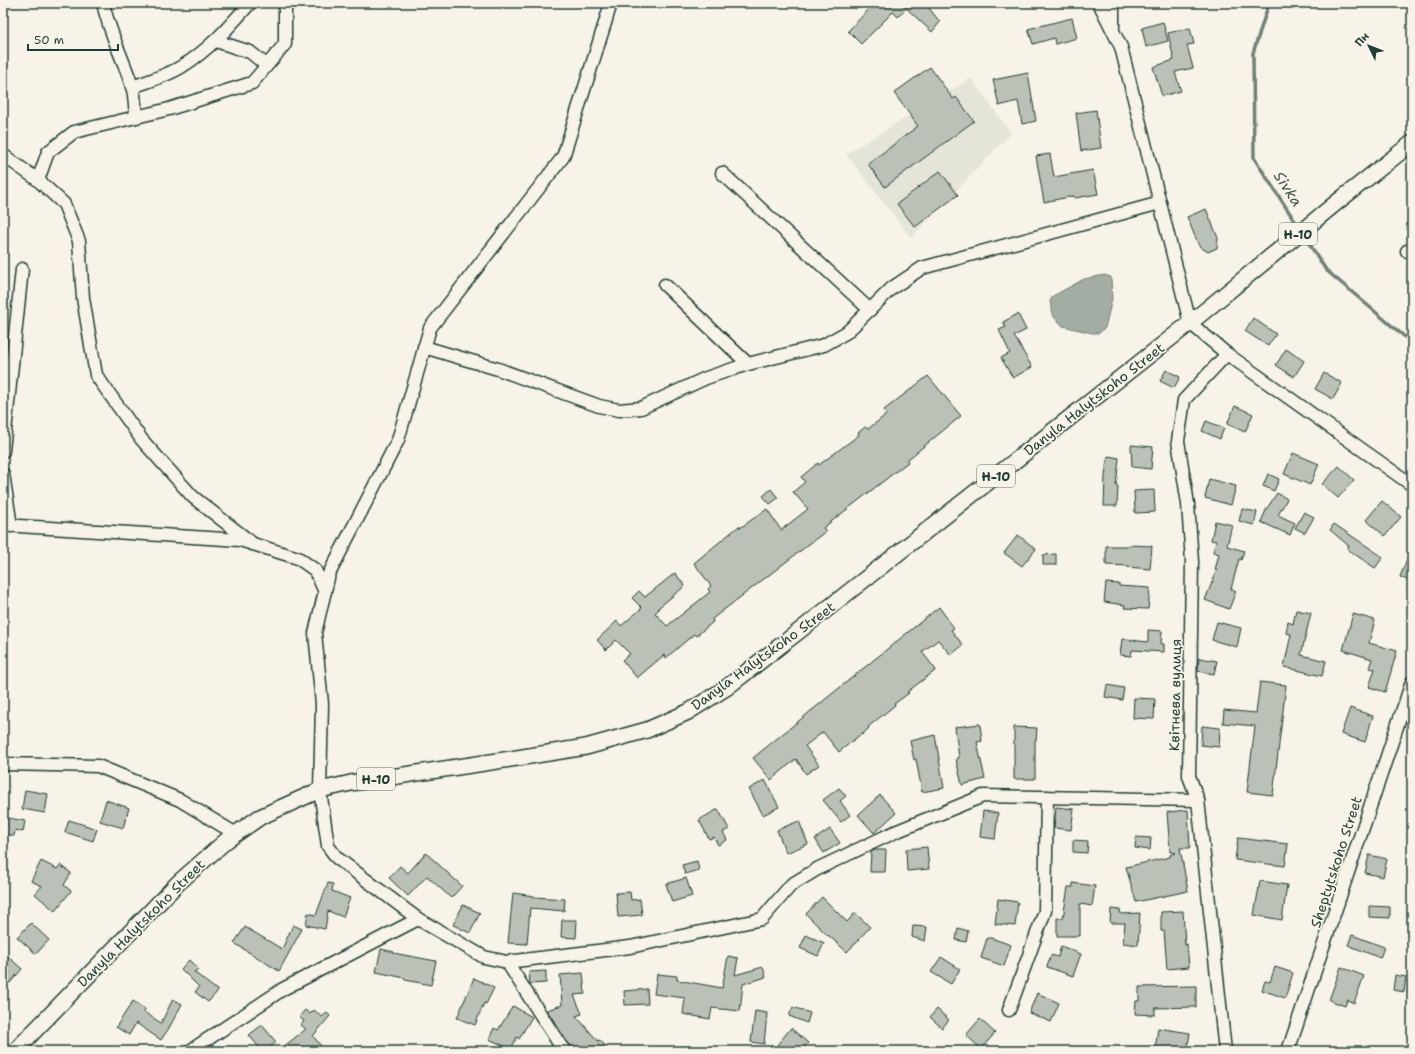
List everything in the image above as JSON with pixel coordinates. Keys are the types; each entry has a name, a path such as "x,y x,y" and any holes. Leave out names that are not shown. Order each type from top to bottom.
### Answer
{"main road":[{"name":"Danyla Halytskoho Street","path":"15,1051 178,883 227,840 260,817 320,790 351,782 586,747 647,730 688,712 726,688 1190,323 1336,203 1412,143"}],"street":[{"path":"103,3 114,41 132,87 136,117"},
{"path":"132,87 162,77 181,67 216,41 250,3"},
{"path":"38,180 48,152 74,132 169,109 252,83 285,44 285,3"},
{"path":"611,3 563,157 430,328 398,440 329,574 315,633 322,704 320,790 328,846 337,858 418,919 484,957 506,962 630,947 762,919 791,885 819,868 895,832 983,796 1198,800"},
{"path":"1099,3 1122,47 1190,323 1227,354 1412,485"},
{"path":"1113,3 1113,30"},
{"path":"216,41 250,52 266,65"},
{"path":"3,155 38,180 64,204 79,240 83,298 96,375 142,440 193,497 253,544"},
{"path":"722,173 870,310"},
{"path":"424,347 498,370 599,406 619,410 641,408 706,378 748,364 824,345 847,332 892,288 922,268 1160,202"},
{"path":"3,451 22,269"},
{"path":"665,285 748,364"},
{"name":"Квітнева вулиця","path":"1225,1051 1198,800 1188,776 1192,562 1188,504 1178,441 1184,400 1227,354"},
{"path":"3,474 7,525 240,540 298,558 315,570 325,592"},
{"name":"Sheptytskoho Street","path":"1288,1051 1412,682"},
{"path":"3,764 98,766 180,800 236,834"},
{"path":"1009,1010 1045,911 1047,797"},
{"path":"190,1051 284,989 418,919"},
{"path":"506,962 565,1051"}],"shaded area":[{"path":"971,78 1011,133 911,238 846,154"},
{"path":"1104,275 1111,277 1112,299 1105,328 1099,333 1092,333 1063,326 1053,316 1050,301 1053,296 1084,279"}],"building":[{"path":"875,3 925,3 940,22 932,32 906,8 898,17 893,12 861,44 848,31"},
{"path":"1072,18 1077,38 1055,44 1054,38 1033,44 1028,29"},
{"path":"1163,22 1168,41 1146,47 1142,28"},
{"path":"1190,28 1194,44 1187,45 1193,68 1175,72 1181,91 1162,96 1153,67 1174,60 1168,33"},
{"path":"930,67 953,99 956,97 974,121 885,187 868,164 918,126 894,93"},
{"path":"1028,73 1036,121 1022,124 1018,101 999,106 993,80"},
{"path":"1096,110 1101,148 1081,151 1076,113"},
{"path":"1050,154 1054,177 1093,170 1098,194 1075,198 1074,196 1044,202 1036,156"},
{"path":"940,171 958,195 915,227 897,204"},
{"path":"1206,209 1218,238 1217,248 1208,252 1199,246 1187,217"},
{"path":"1018,314 1026,330 1014,336 1032,367 1013,378 1001,358 1010,353 999,330 1006,327 1003,322"},
{"path":"1253,318 1276,334 1268,346 1245,331"},
{"path":"1286,349 1304,361 1294,377 1276,365"},
{"path":"1166,370 1180,377 1174,388 1160,381"},
{"path":"1324,373 1342,383 1333,399 1315,389"},
{"path":"928,376 961,416 907,460 908,462 823,528 826,531 712,619 713,622 696,636 694,634 666,658 664,655 637,678 622,660 630,654 616,640 606,650 597,640 617,621 621,626 642,608 632,598 639,591 645,597 675,573 685,586 658,608 659,609 655,613 667,626 710,592 708,589 711,586 694,563 739,526 740,528 767,509 781,530 808,509 793,492 805,482 801,477 818,463 819,465 859,435 858,433 865,427 868,429 887,414 884,410"},
{"path":"1235,406 1253,414 1245,432 1227,424"},
{"path":"1206,421 1224,428 1220,439 1202,431"},
{"path":"1131,445 1153,447 1151,469 1132,467"},
{"path":"1293,453 1319,464 1310,485 1284,474"},
{"path":"1108,456 1119,458 1116,486 1118,486 1117,506 1104,506 1105,476"},
{"path":"1339,466 1354,480 1338,498 1322,484"},
{"path":"1268,474 1279,479 1274,491 1263,486"},
{"path":"1209,479 1236,486 1231,505 1205,498"},
{"path":"771,489 778,498 770,504 763,496"},
{"path":"1154,490 1155,512 1135,513 1134,491"},
{"path":"1277,493 1287,499 1278,515 1295,523 1290,535 1261,522 1266,510"},
{"path":"1382,501 1401,517 1385,536 1366,520"},
{"path":"1242,509 1257,512 1254,525 1239,521"},
{"path":"1304,512 1314,517 1305,533 1295,528"},
{"path":"1215,521 1232,525 1227,546 1244,551 1241,560 1239,559 1231,589 1236,591 1229,609 1205,600 1217,570 1215,570 1219,554 1213,552 1216,541 1211,540"},
{"path":"1334,524 1383,557 1375,568 1347,549 1349,546 1330,530"},
{"path":"1018,535 1036,549 1022,566 1004,553"},
{"path":"1106,546 1152,546 1150,569 1106,565"},
{"path":"1412,549 1412,582 1400,577"},
{"path":"1056,554 1056,565 1043,565 1043,555"},
{"path":"1106,583 1119,584 1119,586 1150,588 1148,609 1124,608 1125,605 1104,602"},
{"path":"939,607 954,628 951,630 963,645 951,655 938,640 922,652 936,670 907,692 909,693 868,727 869,728 862,735 861,734 839,752 823,732 805,746 819,765 806,774 796,759 771,780 753,758"},
{"path":"1296,610 1311,613 1301,655 1326,661 1322,676 1284,667 1291,634 1286,633 1288,622 1293,624"},
{"path":"1353,614 1375,620 1369,643 1397,651 1385,692 1369,687 1375,669 1369,668 1372,659 1343,650"},
{"path":"1217,622 1241,628 1237,647 1212,640"},
{"path":"1148,630 1162,631 1161,644 1164,644 1164,652 1132,650 1131,656 1120,655 1122,639 1148,642"},
{"path":"1199,658 1217,661 1214,674 1198,671"},
{"path":"1260,682 1286,685 1273,795 1247,792 1255,726 1223,723 1224,710 1256,713"},
{"path":"1107,685 1124,688 1122,700 1105,697"},
{"path":"1134,698 1155,699 1154,719 1133,718"},
{"path":"1350,708 1373,716 1365,742 1341,734"},
{"path":"980,724 982,741 977,742 985,779 962,785 956,759 959,758 955,727"},
{"path":"1202,726 1220,728 1219,747 1201,745"},
{"path":"1014,727 1037,728 1035,740 1035,779 1014,779"},
{"path":"935,735 944,788 922,792 916,759 914,760 910,741"},
{"path":"765,780 779,807 763,815 749,789"},
{"path":"839,788 846,796 840,801 850,815 841,822 823,800"},
{"path":"25,790 48,794 45,813 22,809"},
{"path":"880,795 896,813 874,833 858,815"},
{"path":"106,800 129,808 123,828 100,821"},
{"path":"1056,807 1074,809 1071,830 1054,828"},
{"path":"718,809 729,829 723,832 727,840 718,845 714,837 709,839 699,820"},
{"path":"1188,810 1190,848 1180,848 1188,891 1136,902 1126,867 1170,857 1170,855 1176,853 1170,852 1167,812"},
{"path":"983,811 998,813 995,839 980,837"},
{"path":"3,817 25,821 23,832 15,830 14,836 3,834"},
{"path":"69,820 97,829 93,841 65,832"},
{"path":"799,821 808,844 786,853 777,830"},
{"path":"830,829 840,843 824,853 815,839"},
{"path":"1136,837 1151,838 1150,850 1135,848"},
{"path":"1238,838 1288,844 1285,866 1235,860"},
{"path":"1073,840 1088,841 1087,853 1073,852"},
{"path":"927,847 929,869 907,871 906,849"},
{"path":"875,850 886,850 885,872 870,872 871,852"},
{"path":"426,853 462,886 451,898 427,876 408,896 389,878 400,866 408,873"},
{"path":"1369,855 1387,859 1383,877 1365,873"},
{"path":"41,861 57,869 60,865 71,873 64,885 71,891 55,911 35,894 42,886 31,881"},
{"path":"697,861 699,870 685,874 682,865"},
{"path":"686,878 692,896 672,902 666,884"},
{"path":"1260,881 1287,885 1282,920 1254,915"},
{"path":"328,883 333,884 332,891 350,898 343,917 328,911 325,929 306,925 308,913 316,915"},
{"path":"1073,883 1095,886 1092,906 1080,904 1080,936 1057,936 1057,918 1063,918 1068,887 1073,887"},
{"path":"630,892 631,900 640,899 642,915 618,917 616,893"},
{"path":"513,893 534,897 565,899 564,911 530,908 527,944 508,943"},
{"path":"822,897 847,922 855,913 870,927 847,952 806,914"},
{"path":"998,899 1018,902 1015,926 995,924"},
{"path":"463,905 480,913 470,933 453,925"},
{"path":"1369,906 1390,907 1390,918 1369,917"},
{"path":"1111,909 1120,910 1121,914 1140,913 1138,945 1123,943 1125,923 1110,923"},
{"path":"1183,911 1185,945 1187,944 1189,967 1167,969 1164,931 1161,931 1161,912"},
{"path":"562,920 577,920 576,938 561,937"},
{"path":"31,923 49,940 36,954 17,937"},
{"path":"293,925 302,929 279,971 234,943 245,927 282,949"},
{"path":"913,926 927,927 925,941 912,937"},
{"path":"958,928 968,931 966,942 956,940"},
{"path":"806,935 824,943 818,956 800,948"},
{"path":"1352,935 1384,947 1380,958 1348,945"},
{"path":"987,938 1011,945 1004,966 981,958"},
{"path":"1061,946 1081,954 1073,976 1047,967 1051,955 1058,957"},
{"path":"381,949 394,952 393,953 436,961 431,985 376,972"},
{"path":"3,952 22,969 10,983 3,977"},
{"path":"728,956 738,958 735,975 763,967 766,977 743,984 740,1011 712,1008 710,1019 683,1014 685,998 654,994 657,974 677,976 677,980 722,988"},
{"path":"941,957 960,969 951,984 931,972"},
{"path":"189,960 198,969 194,972 218,991 208,1002 195,992 199,987 181,969"},
{"path":"1275,967 1293,973 1285,998 1262,990 1265,981 1270,982"},
{"path":"1341,967 1364,976 1354,1003 1347,1000 1345,1006 1329,1000"},
{"path":"546,971 546,983 530,984 529,972"},
{"path":"583,973 585,994 574,995 582,1014 576,1016 598,1041 600,1040 610,1051 576,1051 566,1040 547,1010 562,1005 560,975"},
{"path":"1395,975 1406,977 1404,992 1393,990"},
{"path":"474,978 494,988 486,1004 484,1003 475,1025 457,1018"},
{"path":"1196,986 1196,1007 1155,1008 1155,1015 1135,1014 1136,1001 1139,1001 1139,987"},
{"path":"647,989 648,1004 625,1005 624,991"},
{"path":"1037,993 1059,1003 1051,1022 1029,1013"},
{"path":"173,999 182,1004 161,1040 136,1023 129,1035 116,1027 133,1001 145,1009 144,1012 161,1023"},
{"path":"513,1006 532,1017 519,1039 517,1037 511,1049 489,1039 494,1028 498,1030"},
{"path":"793,1007 810,1013 807,1023 789,1016"},
{"path":"937,1009 949,1020 942,1028 930,1017"},
{"path":"305,1010 310,1014 314,1010 322,1017 327,1013 330,1016 313,1036 325,1051 278,1051 306,1029 301,1025 304,1021 299,1017"},
{"path":"755,1011 767,1013 764,1044 751,1042"},
{"path":"980,1019 995,1033 981,1049 966,1035"},
{"path":"262,1025 276,1042 266,1051 262,1051 249,1035"},
{"path":"791,1028 808,1043 801,1051 784,1051 777,1045"},
{"path":"1158,1028 1190,1033 1187,1051 1155,1049"}],"waterway":[{"name":"Sivka","path":"1269,3 1253,53 1254,158 1300,229"},
{"name":"Sivka","path":"1303,234 1326,270 1412,343"}]}
